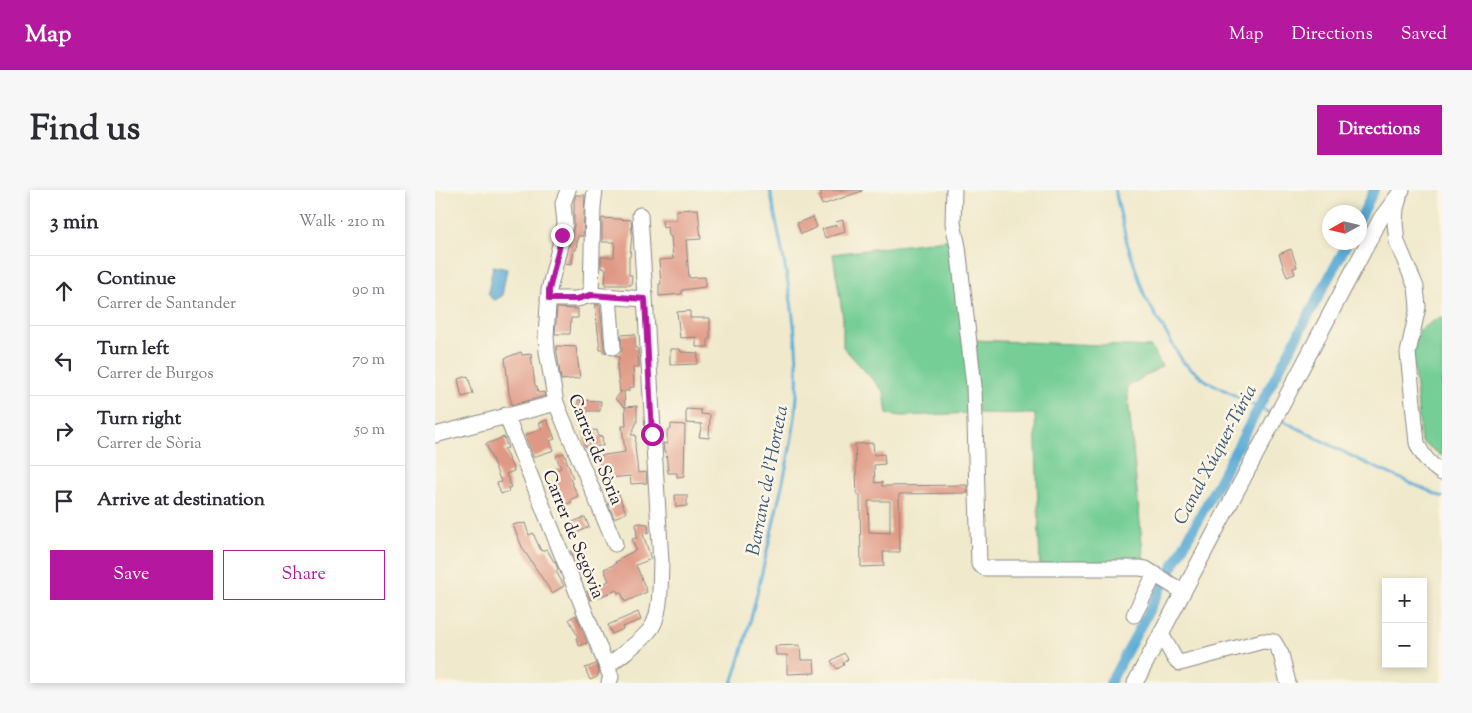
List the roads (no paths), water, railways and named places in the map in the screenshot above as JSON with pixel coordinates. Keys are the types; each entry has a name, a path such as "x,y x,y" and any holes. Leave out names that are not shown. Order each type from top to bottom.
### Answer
{"street":[{"name":"Carrer de Sòria","path":"568,190 563,203 565,224 551,282 546,336 555,403 615,544"},
{"path":"591,295 595,190"},
{"path":"955,190 953,223 958,246 975,386 979,564 985,568 1140,568 1146,569 1183,592"},
{"path":"1135,683 1381,218 1402,190"},
{"path":"1402,190 1396,208 1397,242 1416,287 1418,306 1408,354 1417,443 1421,454 1442,473"},
{"path":"607,667 649,631 655,620 658,605 661,562 640,215"},
{"path":"549,299 577,299 591,295 645,299"},
{"path":"609,296 613,348"},
{"path":"435,434 555,403"},
{"name":"Carrer de Segòvia","path":"506,415 611,677 609,683"},
{"path":"1134,615 1156,576"},
{"path":"1161,634 1175,660 1180,662 1263,641 1274,642 1281,654 1288,683"}],"water":[{"path":"493,266 507,269 502,296 495,300 488,293"}],"waterway":[{"name":"Barranc de l'Horteta","path":"732,683 754,607 784,479 797,396 796,344 793,318 770,190"},
{"path":"1115,190 1127,243 1145,297 1183,362 1205,380 1273,415"},
{"name":"Canal Xúquer-Túria","path":"1367,205 1374,190"},
{"name":"Canal Xúquer-Túria","path":"1110,683 1344,250"},
{"path":"1280,419 1361,461 1442,497"}]}
